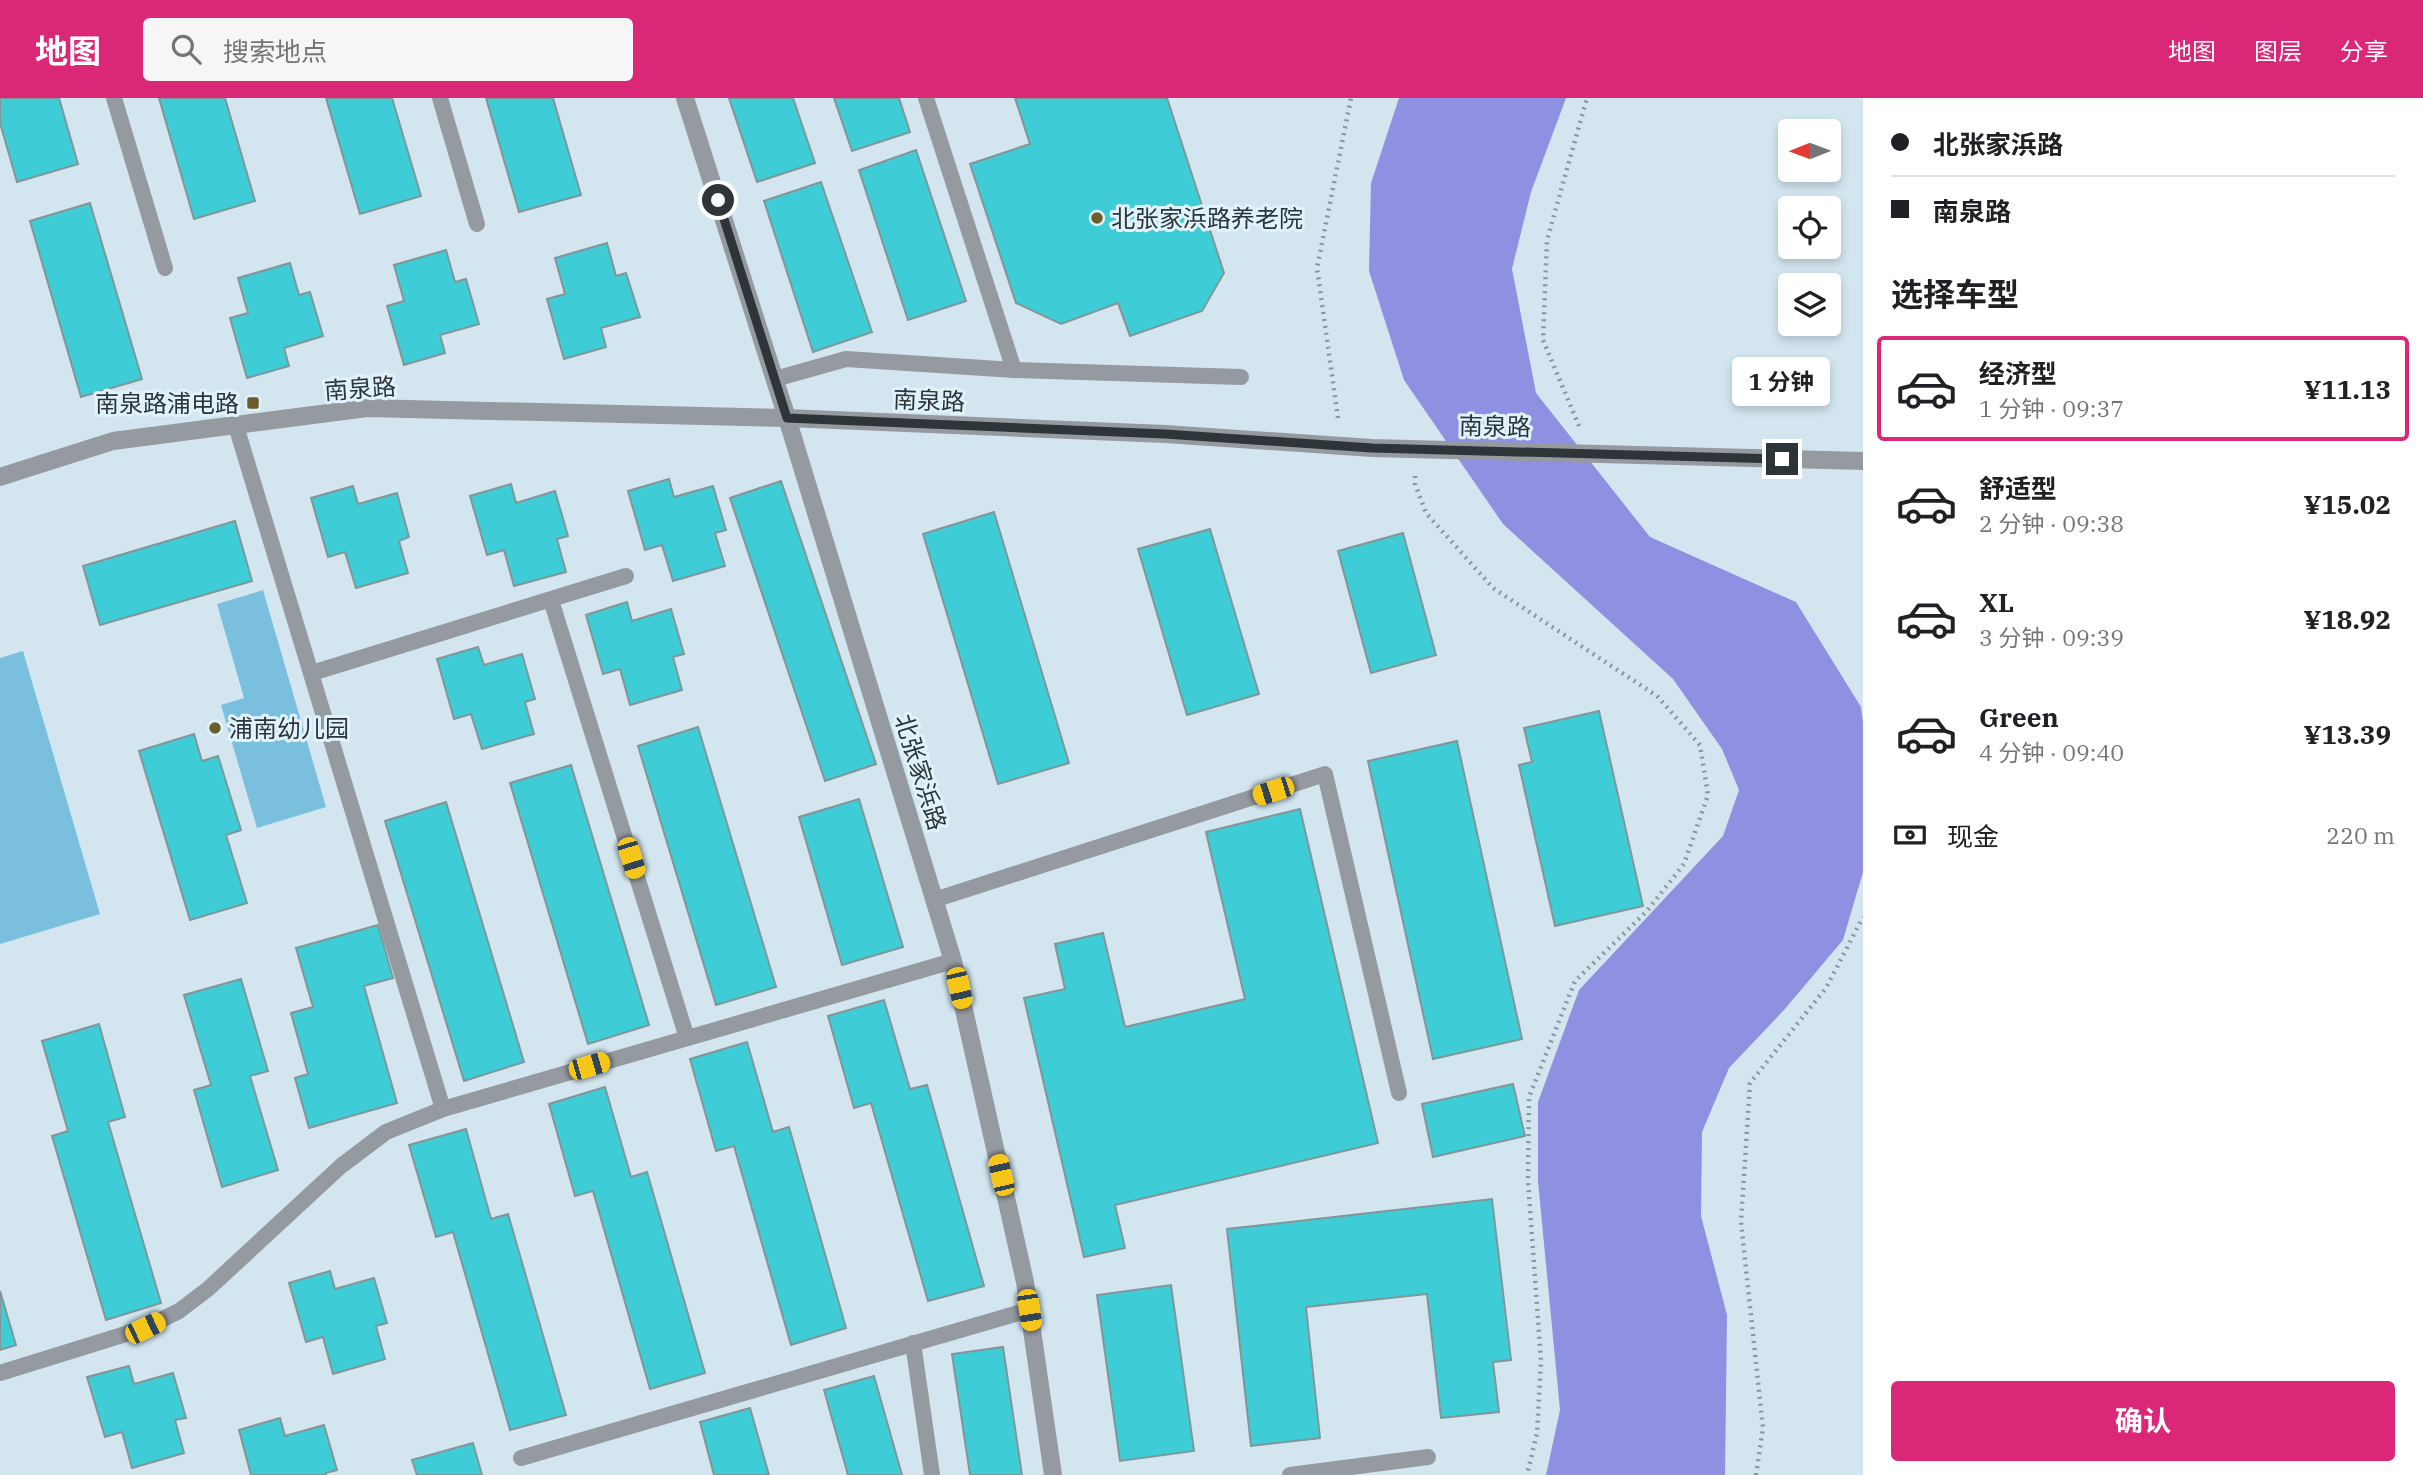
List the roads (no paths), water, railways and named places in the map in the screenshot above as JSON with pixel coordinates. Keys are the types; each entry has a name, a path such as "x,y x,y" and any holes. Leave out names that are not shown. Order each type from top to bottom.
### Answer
{"street":[{"name":"北张家浜路","path":"685,98 775,379 953,961 1025,1282 1053,1475"},
{"name":"南泉路","path":"0,477 113,441 367,408 787,418 1165,434 1372,448 1863,461"}],"lane":[{"path":"114,98 165,268"},
{"path":"440,98 477,224"},
{"path":"926,98 1014,370"},
{"path":"775,379 846,359 1014,370 1241,377"},
{"path":"236,426 443,1109"},
{"path":"312,673 626,576"},
{"path":"551,600 687,1038"},
{"path":"934,900 1325,774 1399,1093"},
{"path":"0,1373 145,1328 179,1311 208,1289 341,1166 386,1132 443,1109 953,961"},
{"path":"522,1458 1029,1310"},
{"path":"913,1343 932,1475"},
{"path":"1290,1475 1428,1457"}],"water":[{"path":"1399,98 1566,98 1531,192 1512,269 1536,393 1650,537 1796,602 1861,707 1863,872 1843,940 1784,1010 1729,1068 1702,1132 1701,1216 1727,1315 1725,1475 1546,1475 1560,1410 1538,1181 1538,1102 1579,990 1723,836 1739,790 1722,749 1673,679 1503,524 1404,380 1369,271 1371,183"}],"place":[{"name":"北张家浜路养老院","path":"1097,218"},
{"name":"南泉路浦电路","path":"253,403"},
{"name":"浦南幼儿园","path":"215,728"}]}
